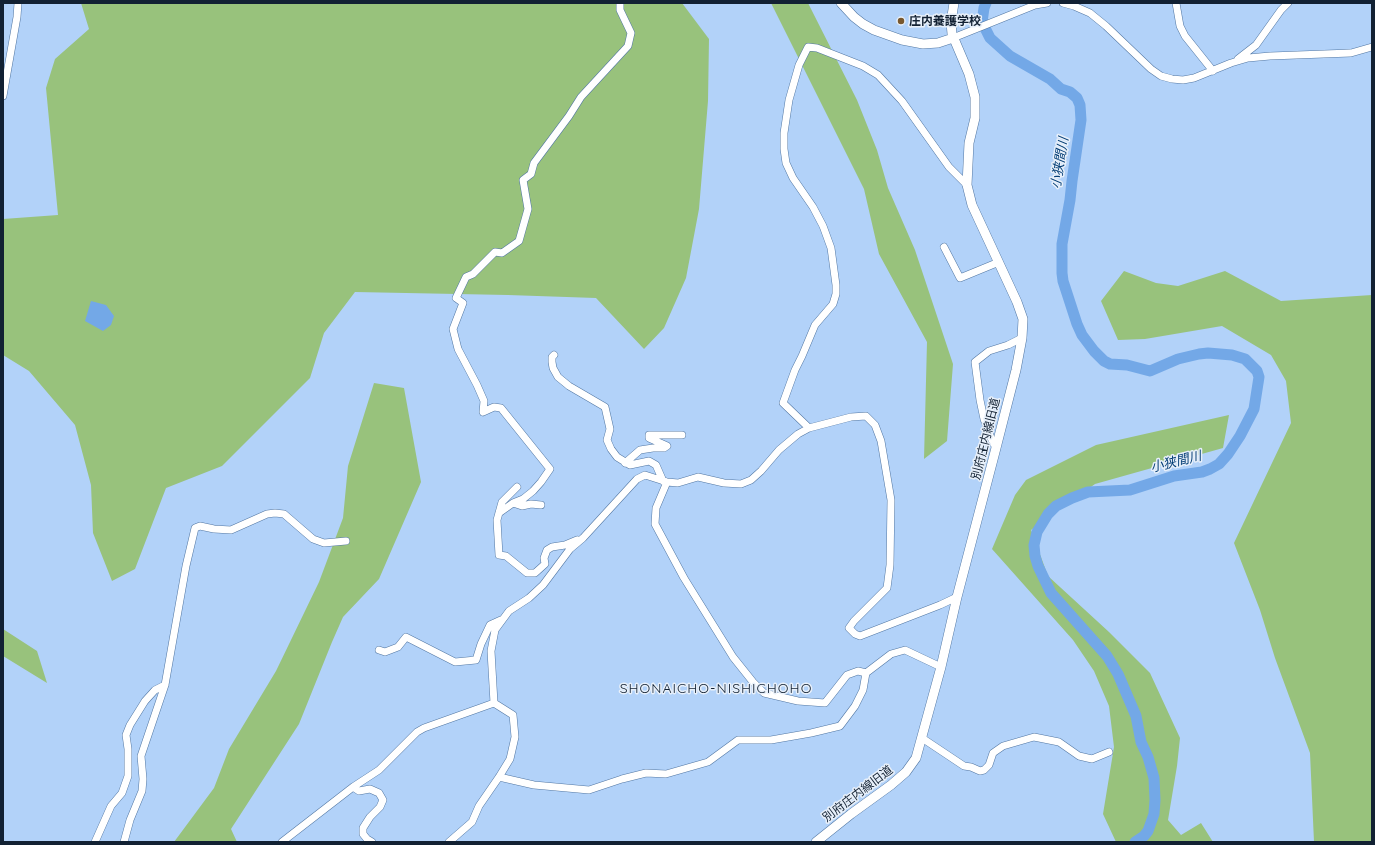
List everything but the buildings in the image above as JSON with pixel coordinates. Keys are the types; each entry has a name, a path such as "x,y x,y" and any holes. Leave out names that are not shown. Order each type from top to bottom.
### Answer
{"street":[{"path":"3,96 17,17 18,3"},
{"path":"499,513 512,503 524,499 541,482 550,469 501,408 494,407 483,412 484,401 458,349 453,329 463,303 456,298 466,277 473,274 494,252 502,253 519,241 528,209 523,180 531,174 534,163 569,116 581,97 628,46 631,33 620,10 620,3"},
{"path":"842,3 854,17 874,30 902,40 924,44 938,43 1031,7 1047,3"},
{"name":"別府庄内線旧道","path":"816,842 850,814 891,785 906,772 916,758 941,667 957,596 1016,370 1022,338 1023,319 1017,302 972,205 968,185 969,143 975,118 975,97 969,74 953,38 951,27 954,3"},
{"path":"1063,3 1090,13 1106,26 1151,69 1166,78 1178,80 1188,80 1199,77 1243,56 1256,45 1281,10 1288,3"},
{"path":"1176,3 1180,26 1213,71"},
{"path":"809,428 783,403 795,370 815,325 833,304 836,294 836,285 831,248 823,226 813,206 793,178 786,163 784,148 784,133 789,100 798,65 808,47 817,48 863,66 878,75 902,101 949,167 968,185"},
{"path":"1231,63 1248,58 1264,56 1351,53 1372,48"},
{"path":"944,247 960,278 999,262"},
{"path":"996,448 984,419 975,362 989,351 1022,338"},
{"path":"554,356 552,357 553,368 558,377 569,386 605,406 610,430 607,440 611,449 618,458 630,465 649,461 656,465 665,481 656,508 655,524 684,578 721,638 733,657 758,688 764,693 798,701 825,702 847,675 858,671 866,673"},
{"path":"494,703 491,651 495,630 509,611 528,598 543,585 570,549 583,538 637,479 645,475 678,483 698,477 724,483 741,484 751,480 798,434 809,428 851,417 866,416 875,425 881,441 891,500 889,578 887,588 849,628 855,634 860,636 940,605 957,596"},
{"path":"625,463 640,450 664,448 667,446 649,438 649,435 682,435"},
{"path":"517,487 502,502 497,520 499,555 506,556 527,573 535,573 545,564 544,558 547,550 552,547 565,545 583,538"},
{"path":"512,503 522,506 541,504"},
{"path":"124,842 130,820 142,792 143,780 141,756 165,685 186,566 195,528 200,526 231,530 267,514 275,513 284,514 313,539 324,543 346,541"},
{"path":"379,650 385,652 398,647 406,637 455,662 476,660 481,644 490,625 503,619"},
{"path":"499,777 534,785 589,790 646,773 666,774 708,762 738,740 772,740 840,726 855,706 863,690 866,673 891,654 905,650 941,667"},
{"path":"95,842 111,806 122,793 128,776 128,749 126,735 130,725 145,701 155,690 165,685"},
{"path":"449,842 472,822 479,806 510,759 515,736 513,715 494,703"},
{"path":"282,842 353,787 378,770 417,732 494,703"},
{"path":"922,738 964,766 980,771 984,770 988,765 993,753 1003,746 1034,737 1059,742 1079,756 1092,759 1109,752"},
{"path":"353,787 359,791 370,790 379,793 383,800 380,807 370,817 363,828 367,839 372,842"}],"green space":[{"path":"81,3 682,3 709,39 708,101 699,209 686,278 664,328 644,349 596,298 355,292 324,333 310,378 222,466 166,488 135,569 112,581 93,533 91,485 75,425 29,371 3,355 3,219 58,215 46,88 55,59 89,29"},
{"path":"771,3 808,3 857,100 877,150 888,188 915,250 953,364 947,441 924,459 927,342 879,254 864,189"},
{"path":"1124,271 1156,283 1178,286 1225,271 1281,301 1372,295 1372,842 1314,842 1310,753 1275,658 1260,610 1234,543 1291,423 1286,381 1271,355 1222,326 1145,339 1118,340 1101,301"},
{"path":"374,383 404,388 421,482 379,579 343,617 299,724 231,829 237,842 174,842 214,788 229,749 276,671 319,582 343,518 348,466"},
{"path":"1229,415 1223,448 1095,484 1031,530 1048,576 1109,632 1150,673 1180,738 1168,820 1181,835 1201,823 1213,842 1116,842 1103,814 1114,747 1109,706 1094,671 1073,640 992,549 1015,495 1026,480 1096,445"},
{"path":"3,629 37,651 47,683 3,656"}],"water":[{"path":"91,301 106,305 114,316 111,325 103,331 85,321"}],"waterway":[{"name":"小狭間川","path":"986,3 982,22 990,38 1010,56 1050,79 1061,89 1070,92 1077,98 1080,105 1081,120 1070,200 1062,244 1062,273 1063,281 1082,335 1094,351 1104,361 1110,364 1127,365 1150,371 1178,359 1199,354 1208,353 1232,355 1245,359 1257,371 1259,377 1254,409 1240,436 1219,464 1202,472 1174,476 1130,490 1088,492 1056,506 1048,514 1037,532 1034,545 1035,556 1038,566 1051,593 1107,656 1118,674 1136,716 1141,742 1148,757 1154,778 1155,800 1154,814 1148,831 1144,836 1135,842"}],"place":[{"name":"庄内養護学校","path":"901,21"}],"district":[{"name":"SHONAICHO-NISHICHOHO","path":"716,689"}]}
